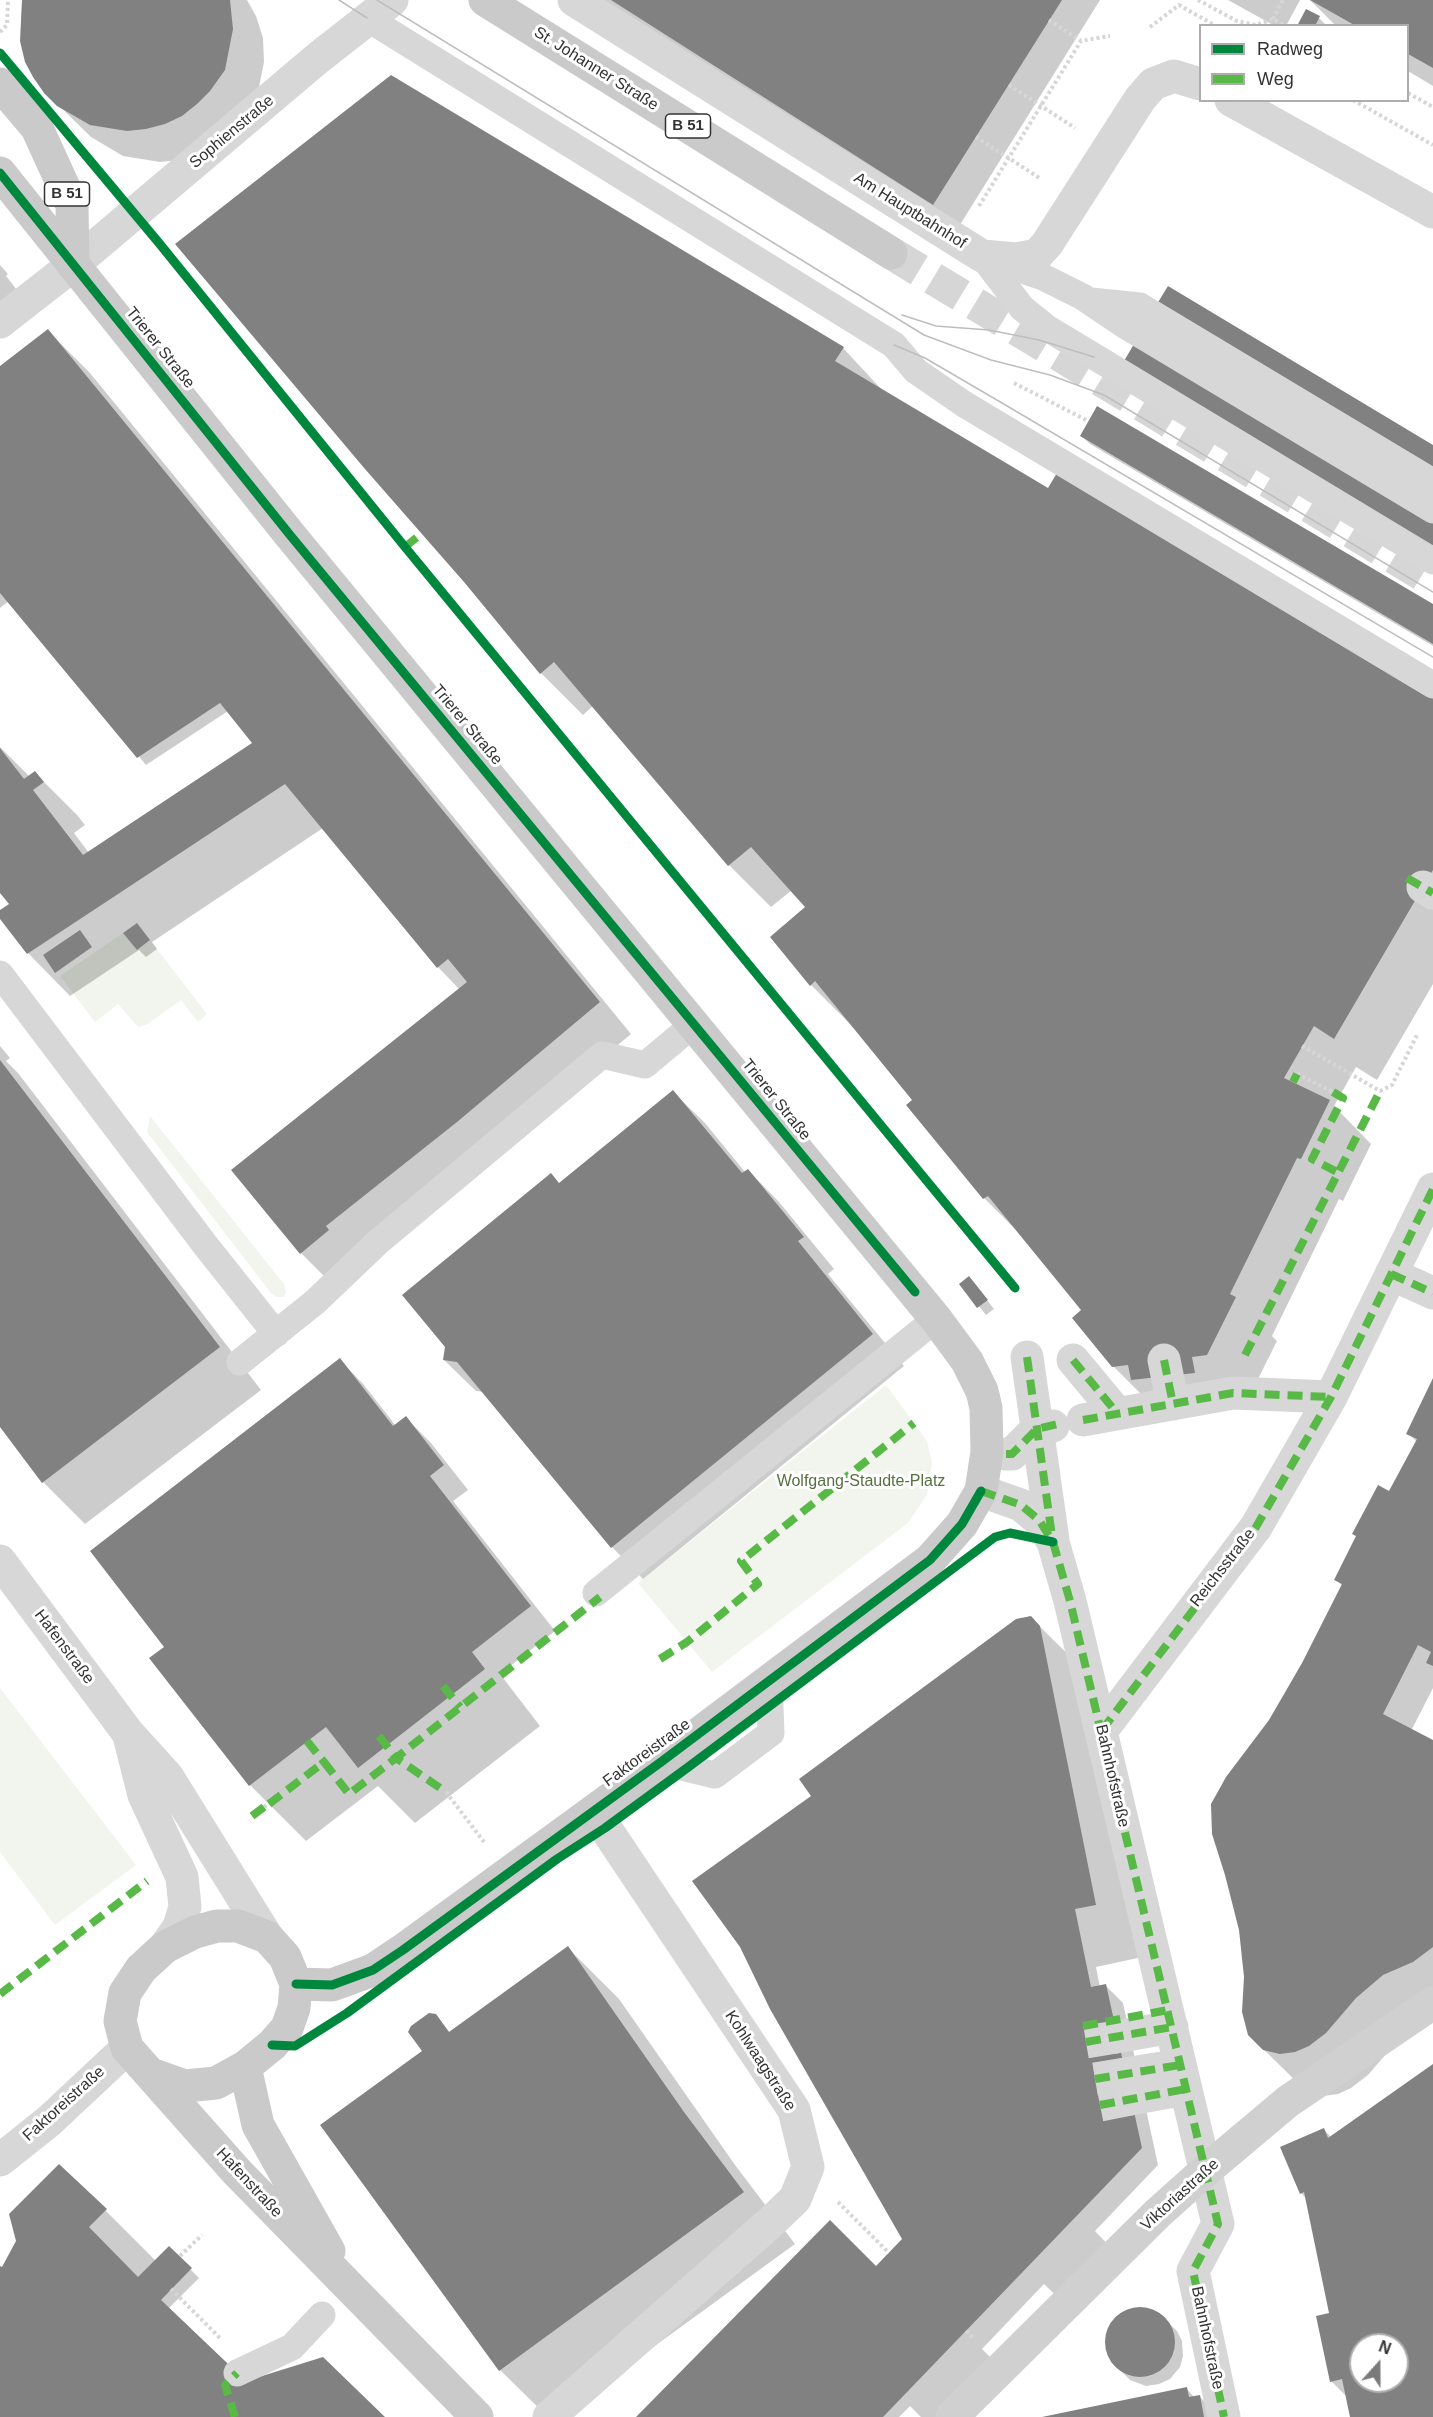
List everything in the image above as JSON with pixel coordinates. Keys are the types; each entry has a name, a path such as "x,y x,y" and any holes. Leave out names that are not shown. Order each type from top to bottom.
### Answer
{"main road":[{"name":"St. Johanner Straße","path":"485,0 891,253"},
{"name":"B 51","path":"0,84 37,128 72,204 74,265"},
{"name":"Trierer Straße","path":"0,173 290,535 936,1319 967,1362 982,1391 986,1407 987,1452 981,1491"},
{"name":"Faktoreistraße","path":"296,1984 332,1985 373,1970 508,1873 662,1762 930,1560 962,1524 981,1491"},
{"path":"217,1926 238,1926 267,1937 285,1958 296,1984 294,2008 287,2028 246,2067 216,2083 185,2086 151,2074 127,2048 120,2021 125,1993 141,1969 165,1947 195,1932 217,1926"},
{"name":"Viktoriastraße","path":"952,2417 1158,2213 1204,2171 1287,2102 1433,2003"},
{"name":"Hafenstraße","path":"246,2067 258,2125 350,2290"},
{"name":"Hafenstraße","path":"151,2074 237,2172 350,2290 477,2417"}],"street":[{"name":"Am Hauptbahnhof","path":"574,0 982,256 1017,259 1037,255 1047,244 1140,99 1153,84 1174,76 1199,84"},
{"name":"Sophienstraße","path":"0,322 74,265 380,9"},
{"path":"1236,102 1433,212"},
{"name":"Reichsstraße","path":"1102,1730 1256,1527 1331,1397 1433,1189"},
{"path":"1391,1274 1433,1293"},
{"name":"Bahnhofstraße","path":"1027,1357 1059,1425 1053,1542 1102,1730 1218,2224 1192,2271 1224,2417"},
{"path":"1073,1360 1117,1413"},
{"path":"1164,1360 1173,1404"},
{"path":"1006,1454 1012,1454 1059,1425 1117,1413 1233,1393 1331,1397"},
{"name":"Bahnhofstraße","path":"981,1491 1021,1505 1039,1520 1053,1542"},
{"name":"Hafenstraße","path":"0,1561 129,1733 167,1776 267,1937"},
{"name":"Hafenstraße","path":"129,1733 144,1795 182,1877 185,1907 179,1927 165,1947"},
{"name":"Kohlwaagstraße","path":"594,1811 794,2110 808,2167"},
{"path":"1115,2029 1170,2018"},
{"name":"Faktoreistraße","path":"0,2160 49,2121 127,2048"},
{"path":"1127,2087 1183,2077"},
{"path":"549,2417 795,2199 808,2167"}],"lane":[{"path":"380,9 894,345 916,371 964,404 1433,685"},
{"path":"982,256 1043,276 1090,301 1125,326 1433,510"},
{"path":"982,256 1022,308 1047,328 1433,561"},
{"path":"1090,301 1140,306 1433,482"},
{"path":"0,974 199,1237 276,1334"},
{"path":"240,1362 328,1291 378,1242 603,1055 645,1065 694,1024"},
{"path":"596,1593 936,1319"},
{"path":"662,1762 715,1775 771,1733 769,1682"},
{"path":"243,2370 292,2347 322,2315"}],"path":[{"path":"0,32 7,25 8,0"},
{"path":"1150,27 1179,5 1182,0"},
{"path":"1198,0 1237,21 1251,24"},
{"path":"1259,24 1273,19 1283,0"},
{"path":"1179,5 1212,24"},
{"path":"1273,19 1282,24"},
{"path":"1049,20 1081,41 1110,36"},
{"path":"978,207 1081,41"},
{"path":"1009,86 1071,125"},
{"path":"1409,94 1433,107"},
{"path":"1357,102 1433,145"},
{"path":"976,137 1040,178"},
{"path":"1014,383 1088,421"},
{"path":"1302,1046 1380,1091 1392,1085 1417,1035"},
{"path":"1297,1074 1333,1092"},
{"path":"446,1792 508,1873"},
{"path":"808,2167 840,2204 889,2253"},
{"path":"180,2256 202,2235"},
{"path":"171,2289 243,2370"}],"green space":[{"path":"123,933 137,950 150,940 207,1014 198,1022 181,1000 146,1025 138,1027 118,1004 95,1022 60,976"},
{"path":"150,1116 284,1284 286,1292 284,1297 277,1297 271,1293 147,1132"},
{"name":"Wolfgang-Staudte-Platz","path":"886,1385 927,1441 932,1463 927,1495 908,1523 712,1672 638,1583"},
{"path":"0,1688 136,1865 55,1925 0,1852"}],"building":[{"path":"22,0 230,0 233,29 225,70 197,104 182,116 165,124 127,131 90,125 57,106 33,77 25,62 20,41"},
{"path":"611,0 1062,0 933,205"},
{"path":"1310,0 1433,0 1433,68 1409,55 1409,24 1352,24"},
{"path":"1306,9 1320,16 1316,24 1298,24"},
{"path":"391,75 844,347 835,361 1048,488 1057,473 1433,697 1433,870 1334,1039 1314,1026 1284,1078 1330,1100 1301,1159 1297,1158 1230,1294 1236,1297 1207,1355 1192,1357 1195,1373 1131,1380 1128,1365 1112,1367 1072,1318 1081,1310 988,1196 983,1199 906,1105 912,1100 815,981 810,986 770,937 805,907 751,847 728,866 554,662 540,674 175,244"},
{"path":"1168,286 1433,445 1433,470 1157,304"},
{"path":"48,329 600,1002 457,1122 326,1226 329,1230 300,1254 231,1170 467,982 448,959 437,968 285,784 27,954 0,919 0,910 9,904 0,893 0,748 24,779 35,771 44,782 33,790 83,855 252,743 220,703 137,758 0,593 0,366"},
{"path":"1134,344 1433,522 1433,546 1124,361"},
{"path":"1097,406 1433,604 1433,644 1080,436"},
{"path":"137,923 150,940 137,950 123,933"},
{"path":"80,930 92,947 55,973 43,955"},
{"path":"0,1060 220,1347 42,1483 0,1427"},
{"path":"673,1090 742,1173 748,1169 804,1237 798,1241 873,1334 611,1548 457,1362 443,1360 445,1347 402,1295 551,1173 559,1183"},
{"path":"969,1276 988,1300 977,1308 959,1284"},
{"path":"340,1358 393,1426 406,1416 444,1465 430,1476 531,1606 472,1652 485,1669 358,1768 326,1727 249,1786 149,1658 164,1647 90,1551"},
{"path":"1433,1378 1433,1666 1426,1663 1431,1652 1418,1645 1383,1714 1433,1740 1433,1947 1413,1962 1383,1975 1356,1998 1326,2033 1309,2046 1295,2052 1280,2054 1263,2050 1248,2035 1242,2012 1244,1977 1239,1930 1212,1834 1211,1804 1226,1777 1269,1720 1302,1663 1342,1584 1334,1580 1356,1536 1352,1534 1378,1485 1389,1491 1417,1439 1406,1434"},
{"path":"1031,1616 1040,1626 1096,1905 1075,1909 1091,1987 1106,1984 1142,2148 883,2417 636,2417 830,2220 876,2266 902,2239 770,2009 740,1947 692,1881 811,1796 799,1779 1016,1619"},
{"path":"568,1946 684,2112 744,2192 499,2371 320,2125 422,2051 408,2032 411,2026 429,2013 436,2014 449,2032"},
{"path":"1433,2064 1433,2417 1350,2417 1342,2379 1330,2382 1316,2316 1329,2313 1304,2192 1300,2194 1280,2147 1324,2128 1328,2138"},
{"path":"59,2164 107,2209 89,2227 138,2277 169,2246 192,2268 161,2300 246,2381 323,2357 385,2417 0,2417 0,2266 2,2267 16,2241 9,2214"},
{"path":"1147,2307 1160,2313 1169,2322 1173,2328 1175,2342 1173,2356 1165,2367 1154,2375 1133,2377 1115,2367 1107,2356 1105,2335 1115,2317 1126,2309"},
{"path":"1187,2387 1189,2397 1200,2395 1204,2417 1042,2417"}],"tunnel":[{"path":"891,253 1433,581"},
{"path":"1086,2042 1116,2037"},
{"path":"1095,2079 1125,2074"},
{"path":"1100,2105 1130,2099"}],"tram line":[{"path":"339,0 367,18"},
{"path":"377,0 924,335 991,360 1050,375 1104,395 1433,592"},
{"path":"902,315 936,326 989,330 1039,340 1094,357"},
{"path":"894,345 925,358 1433,657"}],"marked path":[{"path":"405,547 422,533"},
{"path":"1407,878 1433,893"},
{"path":"1293,1082 1297,1074"},
{"path":"1245,1355 1380,1091"},
{"path":"1333,1092 1343,1098 1312,1159 1339,1173"},
{"path":"1102,1730 1256,1527 1331,1397 1433,1189"},
{"path":"1391,1274 1433,1293"},
{"path":"1027,1357 1052,1536"},
{"path":"1073,1360 1117,1413"},
{"path":"1164,1360 1173,1404"},
{"path":"1083,1420 1233,1393 1331,1397"},
{"path":"660,1659 687,1642 758,1584 741,1561 914,1423"},
{"path":"1006,1454 1012,1454 1037,1429 1058,1424"},
{"path":"981,1491 1021,1505 1039,1520 1053,1542 1070,1601 1218,2224 1193,2271 1224,2417"},
{"path":"379,1736 396,1758 600,1597"},
{"path":"443,1686 460,1707"},
{"path":"307,1741 324,1762"},
{"path":"269,1804 324,1762 349,1794 396,1758 446,1792"},
{"path":"252,1816 264,1807"},
{"path":"0,1994 147,1881"},
{"path":"1083,2026 1168,2010"},
{"path":"1086,2042 1172,2027"},
{"path":"1095,2079 1180,2065"},
{"path":"1100,2105 1186,2089"},
{"path":"235,2417 225,2385 237,2373"}],"cycle path":[{"path":"0,53 159,243 405,547 1015,1288"},
{"path":"0,173 290,535 915,1292"},
{"path":"296,1984 332,1985 373,1970 403,1950 661,1762 930,1560 962,1524 981,1491"},
{"path":"272,2045 295,2046 347,2013 557,1859 605,1828 687,1768 995,1537 1010,1533 1053,1542"}]}
